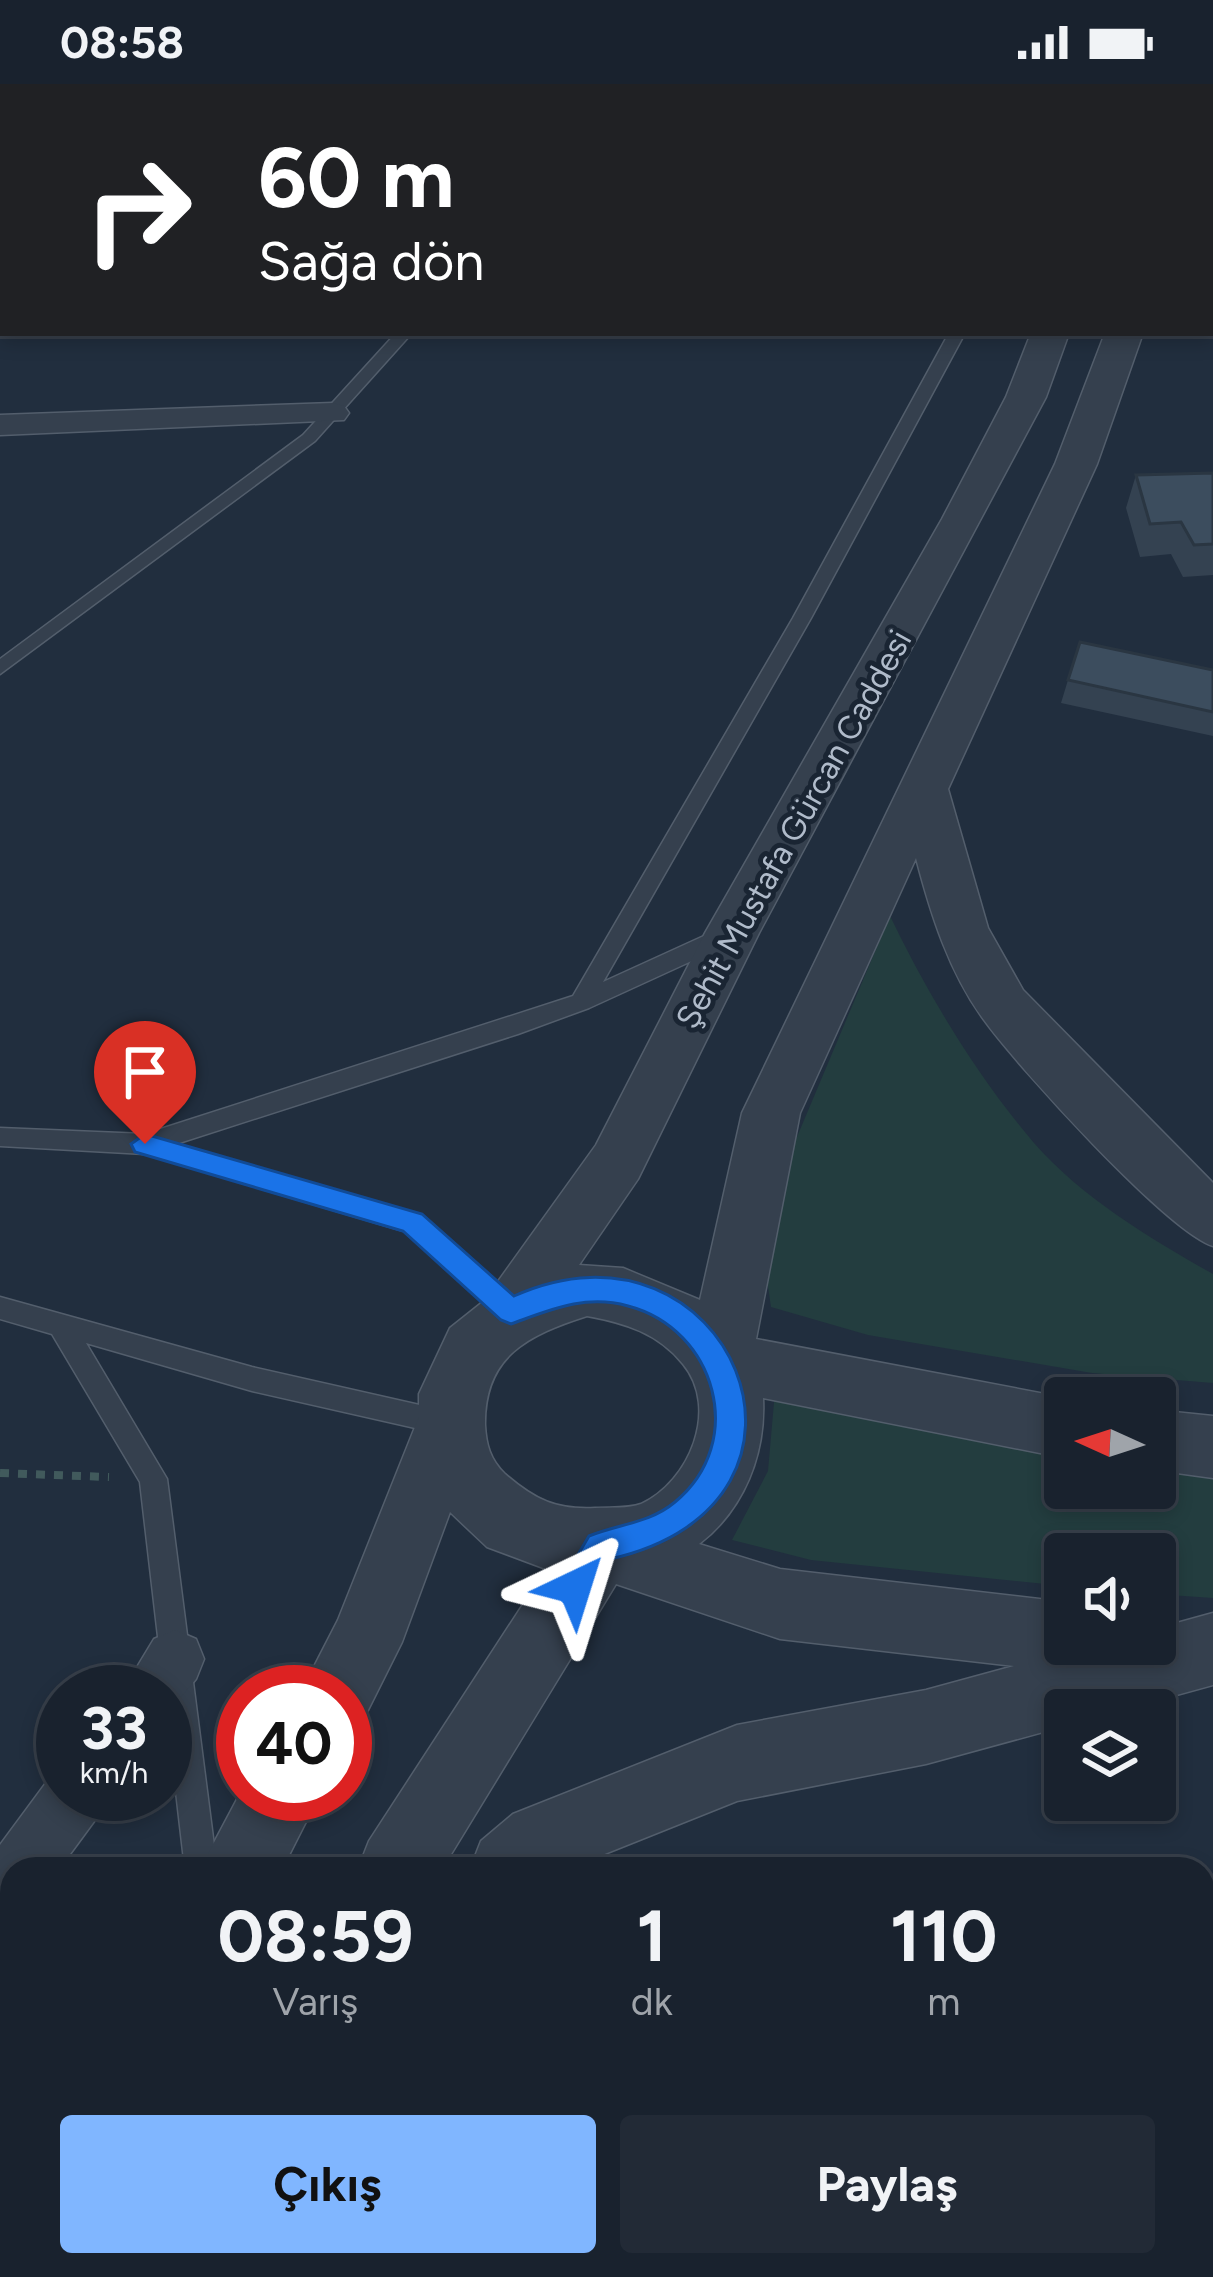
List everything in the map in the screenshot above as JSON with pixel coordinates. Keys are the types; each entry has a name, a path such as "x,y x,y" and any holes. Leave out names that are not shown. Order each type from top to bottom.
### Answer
{"street":[{"name":"Şehit Mustafa Gürcan Caddesi","path":"511,1311 616,1162 732,933 963,519 1026,397 1049,336"},
{"path":"719,1361 771,1113 1076,464 1123,336"},
{"path":"0,424 332,413"},
{"path":"922,784 962,928 1003,1005 1134,1146 1212,1219"},
{"path":"353,1665 448,1424 452,1391 464,1360 484,1333 511,1311 547,1295 586,1289 627,1293 664,1307 695,1330 719,1361 732,1400 730,1440 715,1479 686,1513 646,1536 601,1546 405,1857"},
{"path":"719,1361 1044,1424"},
{"path":"448,1424 457,1463 479,1498 513,1526 555,1542 601,1546 780,1604 1044,1635"},
{"path":"1176,1443 1213,1447"},
{"path":"1176,1646 1213,1648"},
{"path":"522,1857 540,1841 736,1763 926,1727 1213,1648"},
{"path":"30,1857 56,1821"},
{"path":"245,1857 266,1821"}],"lane":[{"path":"0,668 309,439 401,336"},
{"path":"581,1002 802,617 955,336"},
{"path":"145,1144 581,1002 732,933"},
{"path":"0,1136 145,1144 412,1222 511,1311"},
{"path":"0,1308 252,1379 448,1424"},
{"path":"60,1324 153,1479 162,1665"},
{"path":"192,1821 199,1857"}],"path":[{"path":"0,1474 153,1479"}],"green space":[{"path":"890,916 955,1034 1034,1143 1095,1199 1213,1274 1213,1383 1092,1373 868,1335 771,1307 763,1252 786,1163"},
{"path":"775,1391 1044,1440 1044,1509 1176,1509 1176,1457 1213,1461 1213,1598 1176,1595 1176,1533 1044,1533 1044,1584 811,1560 732,1540 768,1471"}],"building":[{"path":"1213,473 1213,544 1194,545 1181,522 1150,524 1136,475"},
{"path":"1080,642 1213,670 1213,712 1068,680"}],"route":[{"path":"145,1144 412,1222 511,1311 547,1295 586,1289 627,1293 664,1307 695,1330 719,1361 732,1400 730,1440 715,1479 686,1513 646,1536 601,1546 575,1587"}]}
